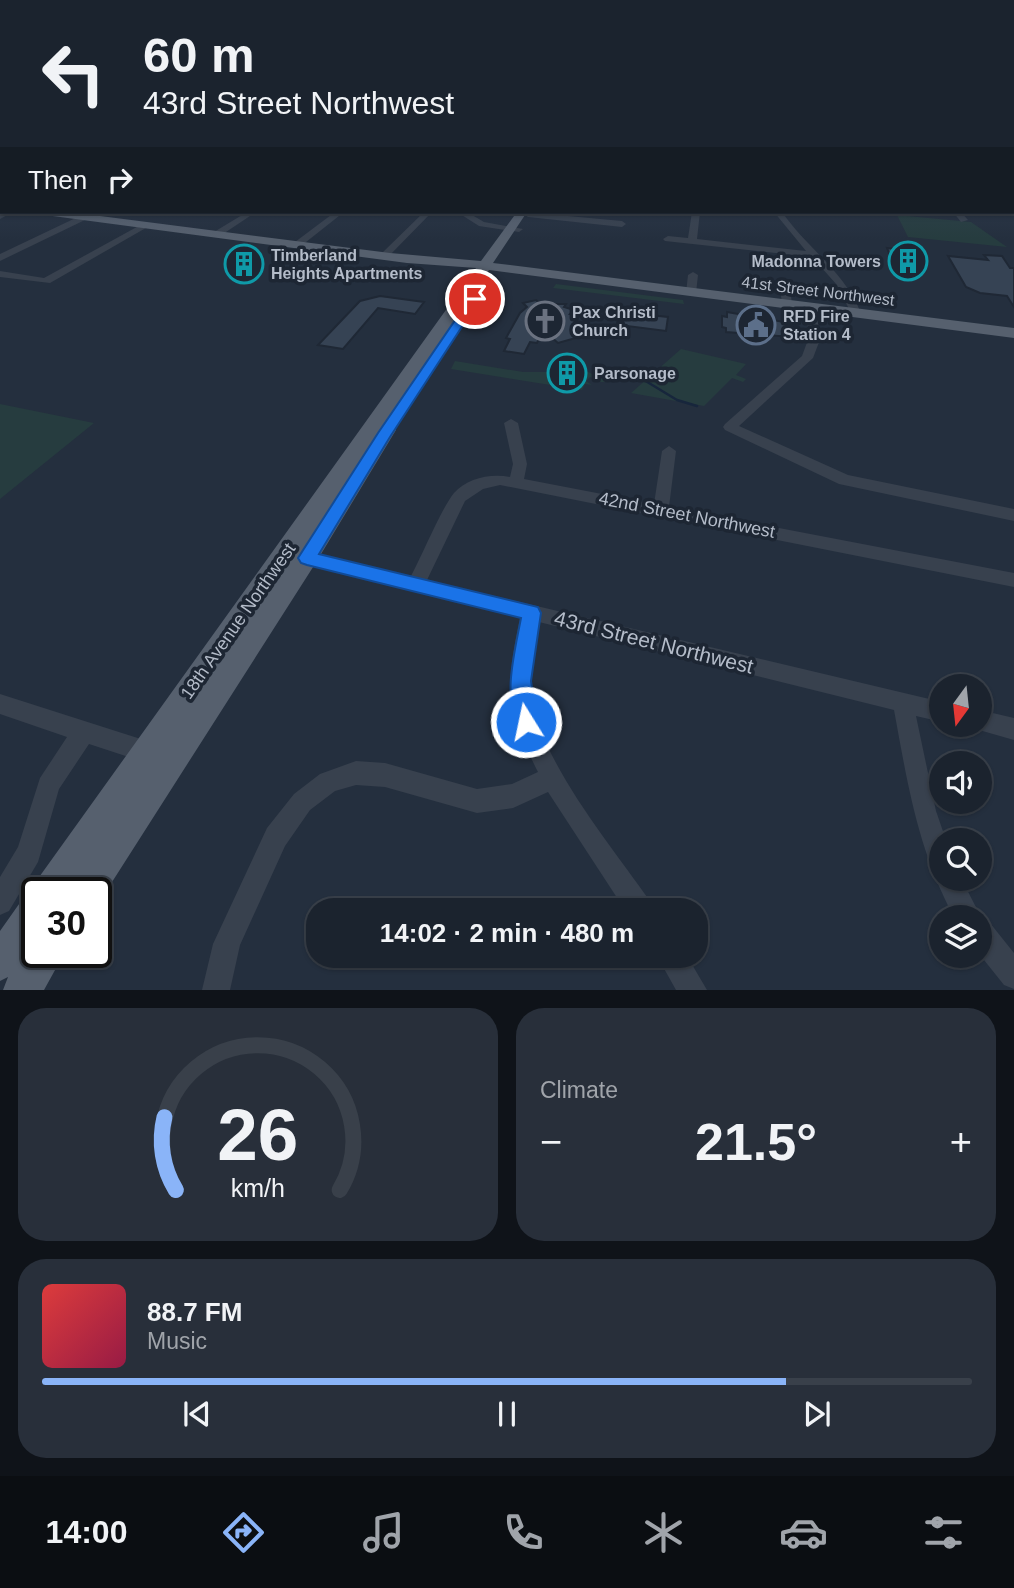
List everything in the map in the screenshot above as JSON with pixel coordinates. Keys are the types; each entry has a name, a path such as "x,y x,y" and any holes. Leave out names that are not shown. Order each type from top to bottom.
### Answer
{"main road":[{"name":"41st Street Northwest","path":"60,214 1014,333"},
{"name":"18th Avenue Northwest","path":"60,877 147,752 383,436 526,214"},
{"name":"18th Avenue Northwest","path":"96,877 296,555"},
{"path":"112,854 114,828 144,774 147,752"},
{"path":"0,962 21,932"},
{"path":"22,989 36,968"}],"street":[{"path":"217,234 249,214"},
{"path":"298,244 337,214"},
{"path":"389,256 426,214"},
{"path":"464,214 482,224 515,228"},
{"path":"536,214 622,224"},
{"path":"692,242 696,214"},
{"path":"780,214 845,286 856,313"},
{"path":"959,214 964,220"},
{"path":"0,258 83,217"},
{"path":"0,274 46,281 147,225"},
{"path":"668,239 816,255"},
{"path":"691,293 693,275"},
{"path":"785,286 787,305"},
{"path":"810,308 815,337 807,358 730,428 844,480 1014,515"},
{"path":"511,424 520,464 516,482"},
{"path":"661,510 669,451"},
{"name":"42nd Street Northwest","path":"416,584 459,498 484,481 516,482 1014,580"},
{"name":"43rd Street Northwest","path":"296,555 929,709"},
{"path":"531,613 521,665 520,690 526,722 553,777 633,898"},
{"path":"903,702 930,828"},
{"path":"0,704 147,752"},
{"path":"992,724 1014,729"},
{"path":"0,902 29,853 48,786 61,763 85,732"},
{"path":"216,989 230,935 276,837 302,802 328,782 356,773 385,775 477,801 513,796 553,777"},
{"path":"992,948 1014,975"},
{"path":"679,968 693,989"}],"green space":[{"path":"897,215 971,222 1007,247 908,237"},
{"path":"556,284 683,300 684,304 553,288"},
{"path":"681,349 746,364 736,375 746,379 743,382 732,378 704,406 631,393"},
{"path":"455,361 523,372 551,372 559,375 556,378 573,384 586,375 579,371 582,369 609,382 590,377 586,381 592,385 585,384 582,390 451,369"},
{"path":"0,404 94,423 0,499"}],"building":[{"name":"Madonna Towers","path":"887,248 915,251 925,271 895,268"},
{"path":"984,255 1002,256 1010,268 1014,268 1014,307 1007,296 980,293 966,287 948,256 988,260"},
{"path":"380,296 424,302 415,314 378,308 343,349 318,345 360,301"},
{"name":"Pax Christi Church","path":"536,300 540,304 566,304 564,307 574,310 570,314 576,315 572,319 590,334 558,343 543,330 537,343 530,342 524,354 504,351 510,339 506,338 520,313 527,307 523,303"},
{"path":"622,312 668,317 666,331 619,325"},
{"name":"RFD Fire Station 4","path":"727,312 790,323 791,337 726,332 726,328 722,327 722,316 727,317"},
{"name":"Parsonage","path":"560,365 583,374 574,382 551,372"}],"waterway":[{"path":"644,380 677,400 697,406"}],"place":[{"name":"Madonna Towers","path":"908,261"},
{"name":"Timberland Heights Apartments","path":"244,264"},
{"name":"Pax Christi Church","path":"545,321"},
{"name":"RFD Fire Station 4","path":"756,325"},
{"name":"Parsonage","path":"567,373"}],"route":[{"path":"475,299 383,436 307,558 531,613 520,681 526,722"}]}
